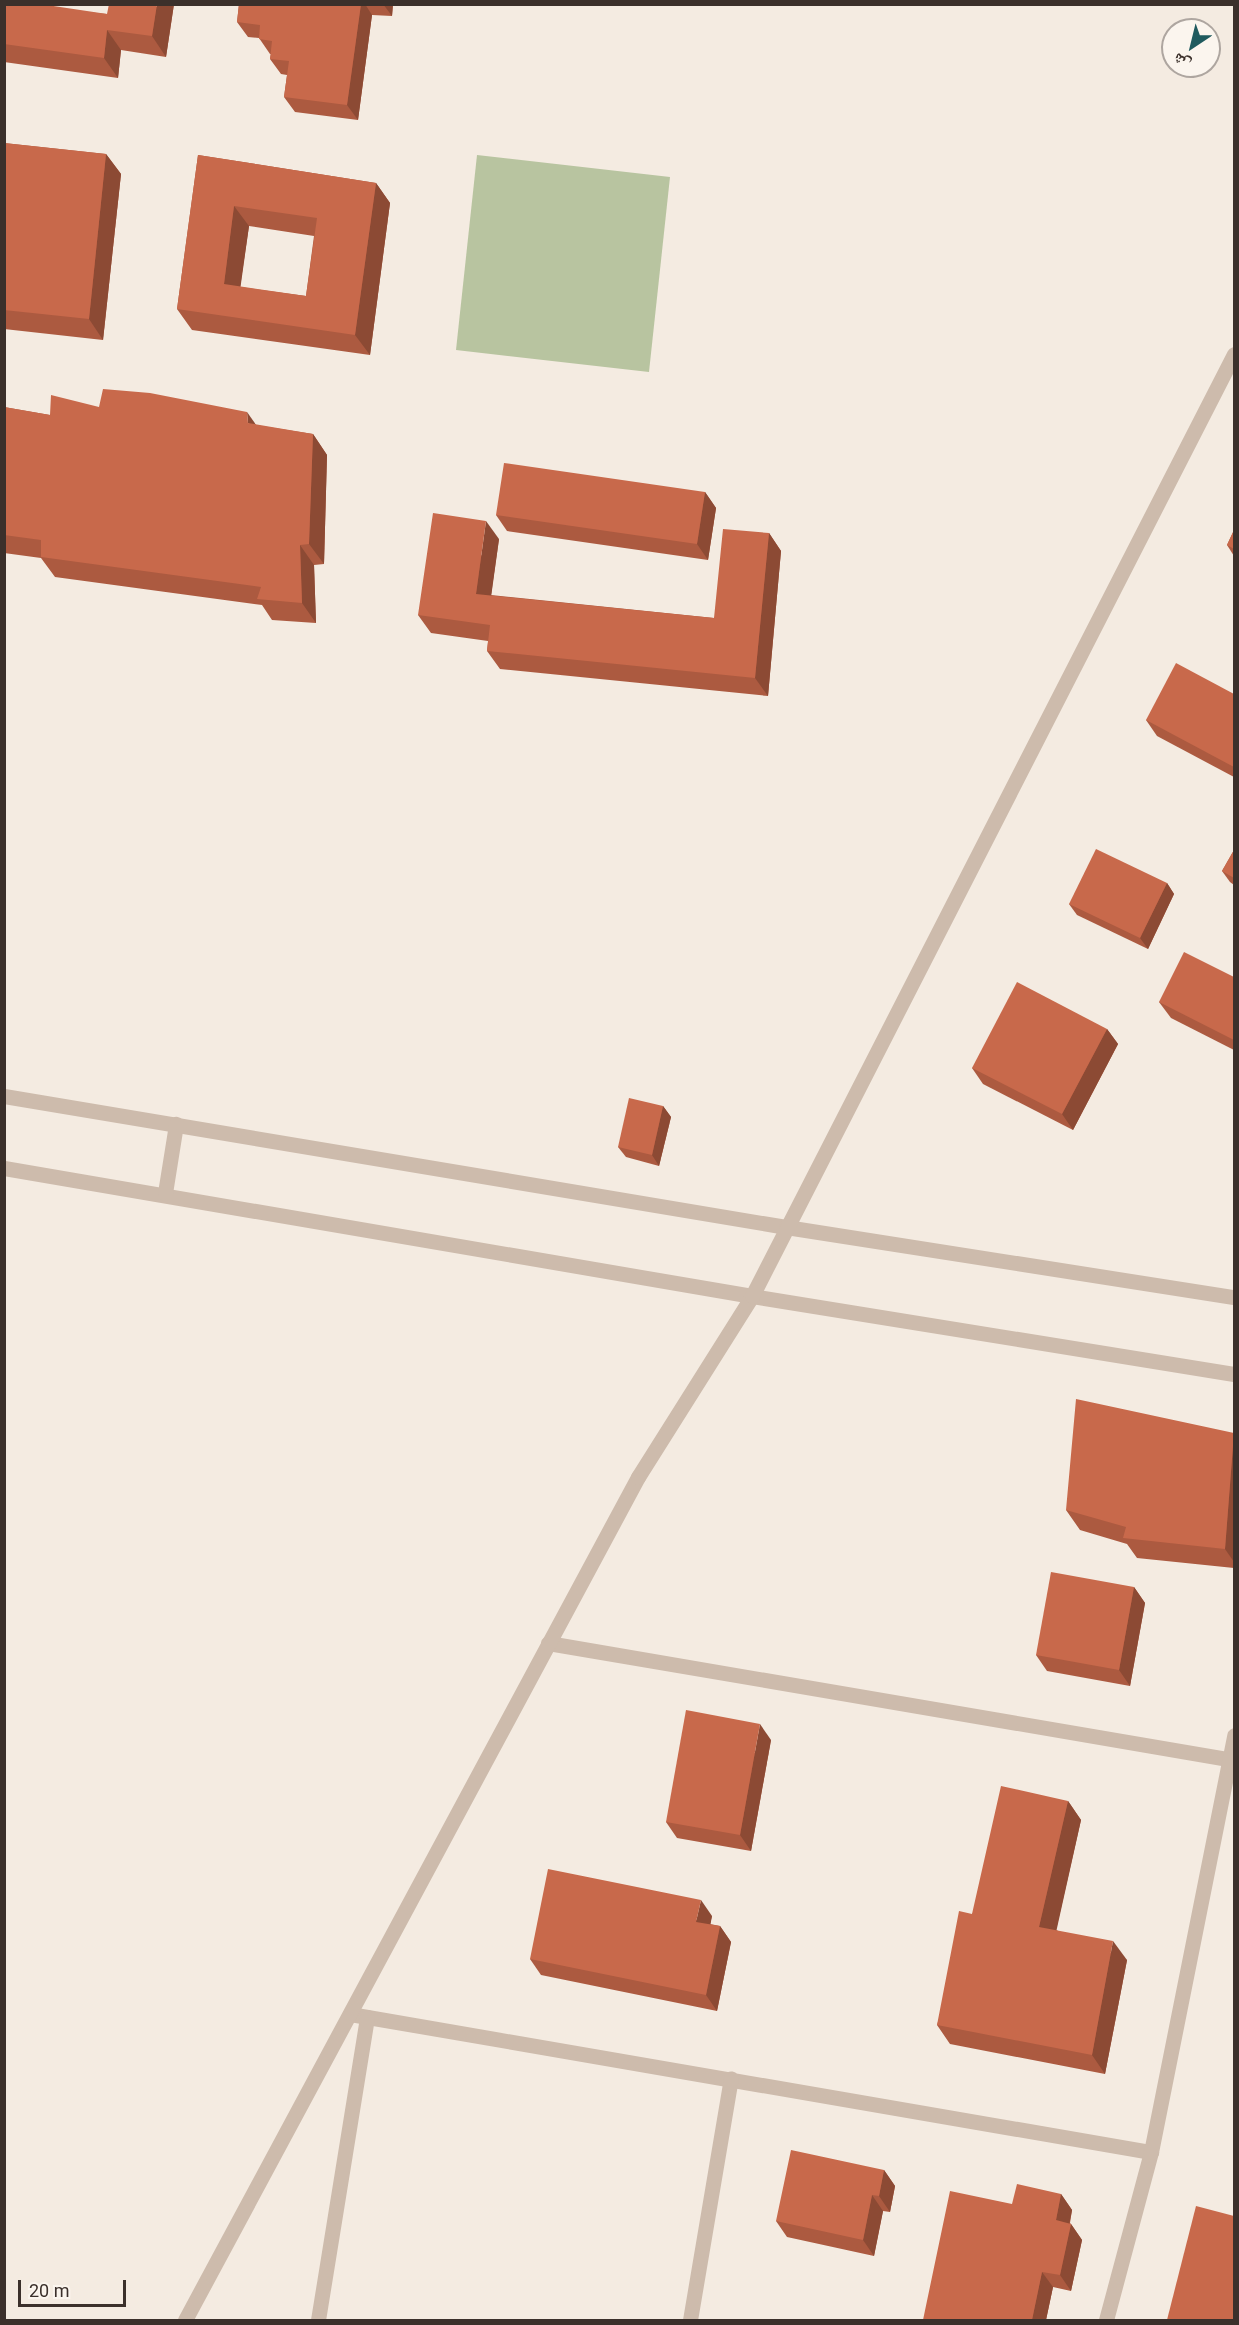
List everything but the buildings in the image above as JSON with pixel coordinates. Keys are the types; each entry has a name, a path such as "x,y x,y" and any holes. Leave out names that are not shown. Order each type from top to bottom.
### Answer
{"street":[{"path":"185,2320 638,1478 752,1296 1234,354"},
{"path":"4,1096 786,1227 1234,1297"},
{"path":"165,1193 176,1124"},
{"path":"4,1168 165,1193 752,1296 1234,1374"},
{"path":"548,1643 1228,1759"},
{"path":"1106,2320 1151,2152 1234,1735"},
{"path":"350,2013 1151,2152"},
{"path":"318,2320 367,2017"},
{"path":"690,2320 731,2078"}],"green space":[{"path":"477,155 670,177 649,372 456,350"}]}
